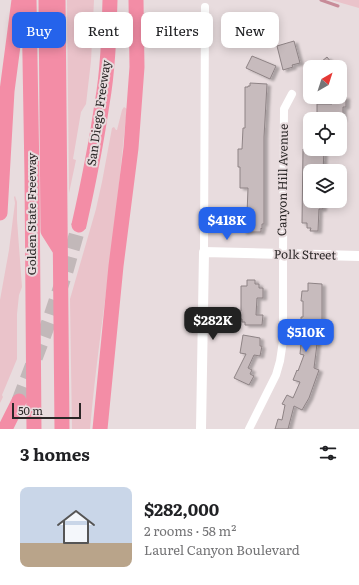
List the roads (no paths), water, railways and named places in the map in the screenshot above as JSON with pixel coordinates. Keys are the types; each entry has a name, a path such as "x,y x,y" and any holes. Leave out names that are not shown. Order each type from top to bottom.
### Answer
{"highway":[{"path":"0,213 7,91 19,0"},
{"name":"Golden State Freeway","path":"29,0 34,429"},
{"path":"39,0 43,429"},
{"path":"46,0 48,231 60,250"},
{"path":"58,0 62,429"},
{"name":"San Diego Freeway","path":"79,225 95,152 103,102 109,34 110,0"},
{"path":"100,429 116,266 131,148 137,68 136,0"},
{"path":"0,418 16,406 5,429"}],"street":[{"path":"201,429 204,252 205,7"},
{"name":"Canyon Hill Avenue","path":"249,429 276,375 283,341 284,109 292,94"},
{"name":"Polk Street","path":"204,252 359,256"}],"waterway":[{"path":"321,0 338,6"}],"tunnel":[{"path":"19,401 50,319 79,225"}]}
